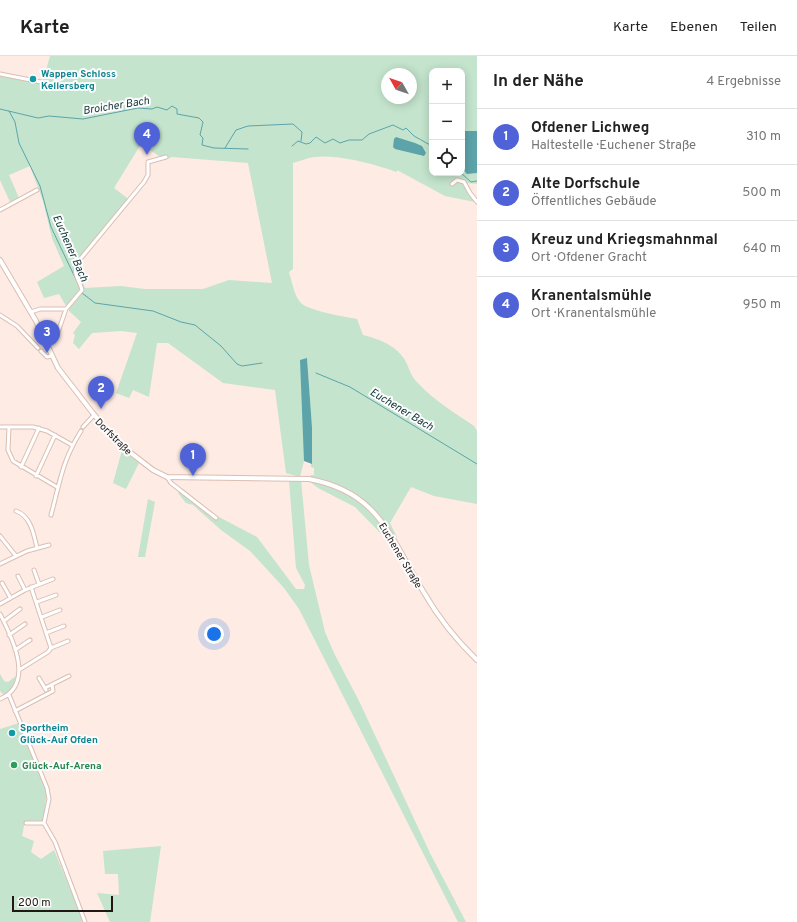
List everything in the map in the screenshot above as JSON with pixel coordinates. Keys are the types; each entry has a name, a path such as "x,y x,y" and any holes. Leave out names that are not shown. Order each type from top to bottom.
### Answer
{"main road":[{"name":"Dorfstraße","path":"0,260 30,312 58,368 94,415 127,450 153,470 167,476 184,478"},
{"name":"Euchener Straße","path":"184,478 309,479 326,482 357,496 390,532 438,616 452,634 477,660"}],"street":[{"path":"0,74 46,83"},
{"path":"57,335 66,309 81,292 75,271 77,263 144,182 148,175 148,162 166,157"},
{"path":"452,184 457,180 464,182 477,202"},
{"path":"0,210 37,190"},
{"path":"30,312 40,309 66,309"},
{"path":"0,316 17,326 38,348"},
{"path":"41,351 47,357 52,356"},
{"path":"83,427 94,415"},
{"path":"0,427 22,426 39,428 72,445"},
{"path":"9,427 8,450 13,461 36,476 57,487"},
{"path":"21,467 39,428"},
{"path":"51,515 62,468 72,445 81,431"},
{"path":"36,476 55,435"},
{"name":"Dorfstraße","path":"167,476 171,483 216,518"},
{"path":"16,511 21,513 28,520 37,548"},
{"path":"0,536 16,556"},
{"path":"0,564 16,556 49,545"},
{"path":"34,570 39,584"},
{"path":"18,576 24,590"},
{"path":"0,604 24,590 53,579"},
{"path":"2,583 10,597"},
{"path":"31,588 37,602 51,648"},
{"path":"37,602 56,595"},
{"path":"4,621 20,609"},
{"path":"42,617 60,610"},
{"path":"0,614 15,650 19,670 16,687 9,695 0,699"},
{"path":"9,635 25,624"},
{"path":"46,633 64,626"},
{"path":"15,650 30,640"},
{"path":"19,670 48,652 51,648 68,641"},
{"path":"45,688 68,676"},
{"path":"39,678 48,693"},
{"path":"15,711 54,689 52,685"},
{"path":"9,695 47,788 49,799 44,823 55,842 85,922"},
{"path":"26,823 44,823"}],"green space":[{"path":"50,56 477,56 477,184 466,183 469,192 477,200 475,202 445,196 397,170 397,172 356,160 324,156 311,157 293,163 293,269 289,272 295,292 301,303 319,311 357,319 363,335 382,341 393,347 403,356 414,378 430,395 474,426 477,431 477,504 434,496 411,487 390,523 397,537 389,542 355,507 318,488 309,481 311,475 314,475 314,468 311,467 312,427 307,358 304,461 300,477 286,473 275,390 223,383 168,343 157,343 149,397 133,390 129,398 116,393 137,333 121,331 92,333 79,349 73,343 75,335 73,333 81,322 69,311 59,294 44,298 37,282 64,266 52,238 43,201 30,166 9,175 19,198 10,202 0,180 0,73 43,81","holes":["141,144 165,160 172,157 248,163 272,283 229,280 203,289 145,289 121,286 85,288 77,270 79,264 131,201 114,188"]},
{"path":"122,450 139,463 126,489 113,483"},
{"path":"301,480 309,565 325,632 430,853 466,922 458,922 299,609 284,588 250,551 221,530 193,505 186,503 178,493 183,489 217,516 257,537 296,589 304,589 305,585 296,568 289,481"},
{"path":"148,499 155,502 145,557 138,557"},
{"path":"0,674 4,681 8,682 16,676 12,689 4,695 0,691"},
{"path":"19,723 46,789 43,822 25,821 22,836 34,841 31,852 41,859 54,850 84,922 0,922 0,729"},
{"path":"161,846 150,922 110,922 97,893 119,895 118,874 105,874 103,851"}],"water":[{"path":"465,131 477,131 477,173 467,174 465,172"},
{"path":"396,137 422,146 426,153 424,156 395,149 393,147 394,139"},
{"path":"307,358 312,427 312,464 304,461 300,360"}],"waterway":[{"name":"Broicher Bach","path":"0,109 38,118 49,116 83,119 138,108 152,109 157,107 167,110 172,106 177,109 177,114 199,118 203,122 200,135 203,138 202,145 214,148 248,149"},
{"name":"Euchener Bach","path":"9,111 15,122 19,143 40,186 51,227 81,290"},
{"name":"Broicher Bach","path":"225,148 236,130 248,126 293,124 302,132 301,141"},
{"name":"Broicher Bach","path":"292,146 298,141 306,144 310,143 316,137 325,143 333,139 340,143 349,140 362,140 369,134 393,125 403,130 406,128 414,136 429,144"},
{"name":"Broicher Bach","path":"464,176 471,182 477,181"},
{"name":"Euchener Bach","path":"82,293 95,303 153,311 181,322 195,325 221,346 237,364 242,366 262,363"},
{"name":"Euchener Bach","path":"316,373 350,387 477,464"}],"place":[{"name":"Wappen Schloss Kellersberg","path":"33,79"},
{"name":"Kranentalsmühle","path":"147,155"},
{"name":"Kreuz und Kriegsmahnmal","path":"47,353"},
{"name":"Alte Dorfschule","path":"101,409"},
{"name":"Ofdener Lichweg","path":"193,476"},
{"name":"Sportheim Glück-Auf Ofden","path":"12,733"},
{"name":"Glück-Auf-Arena","path":"14,765"}]}
